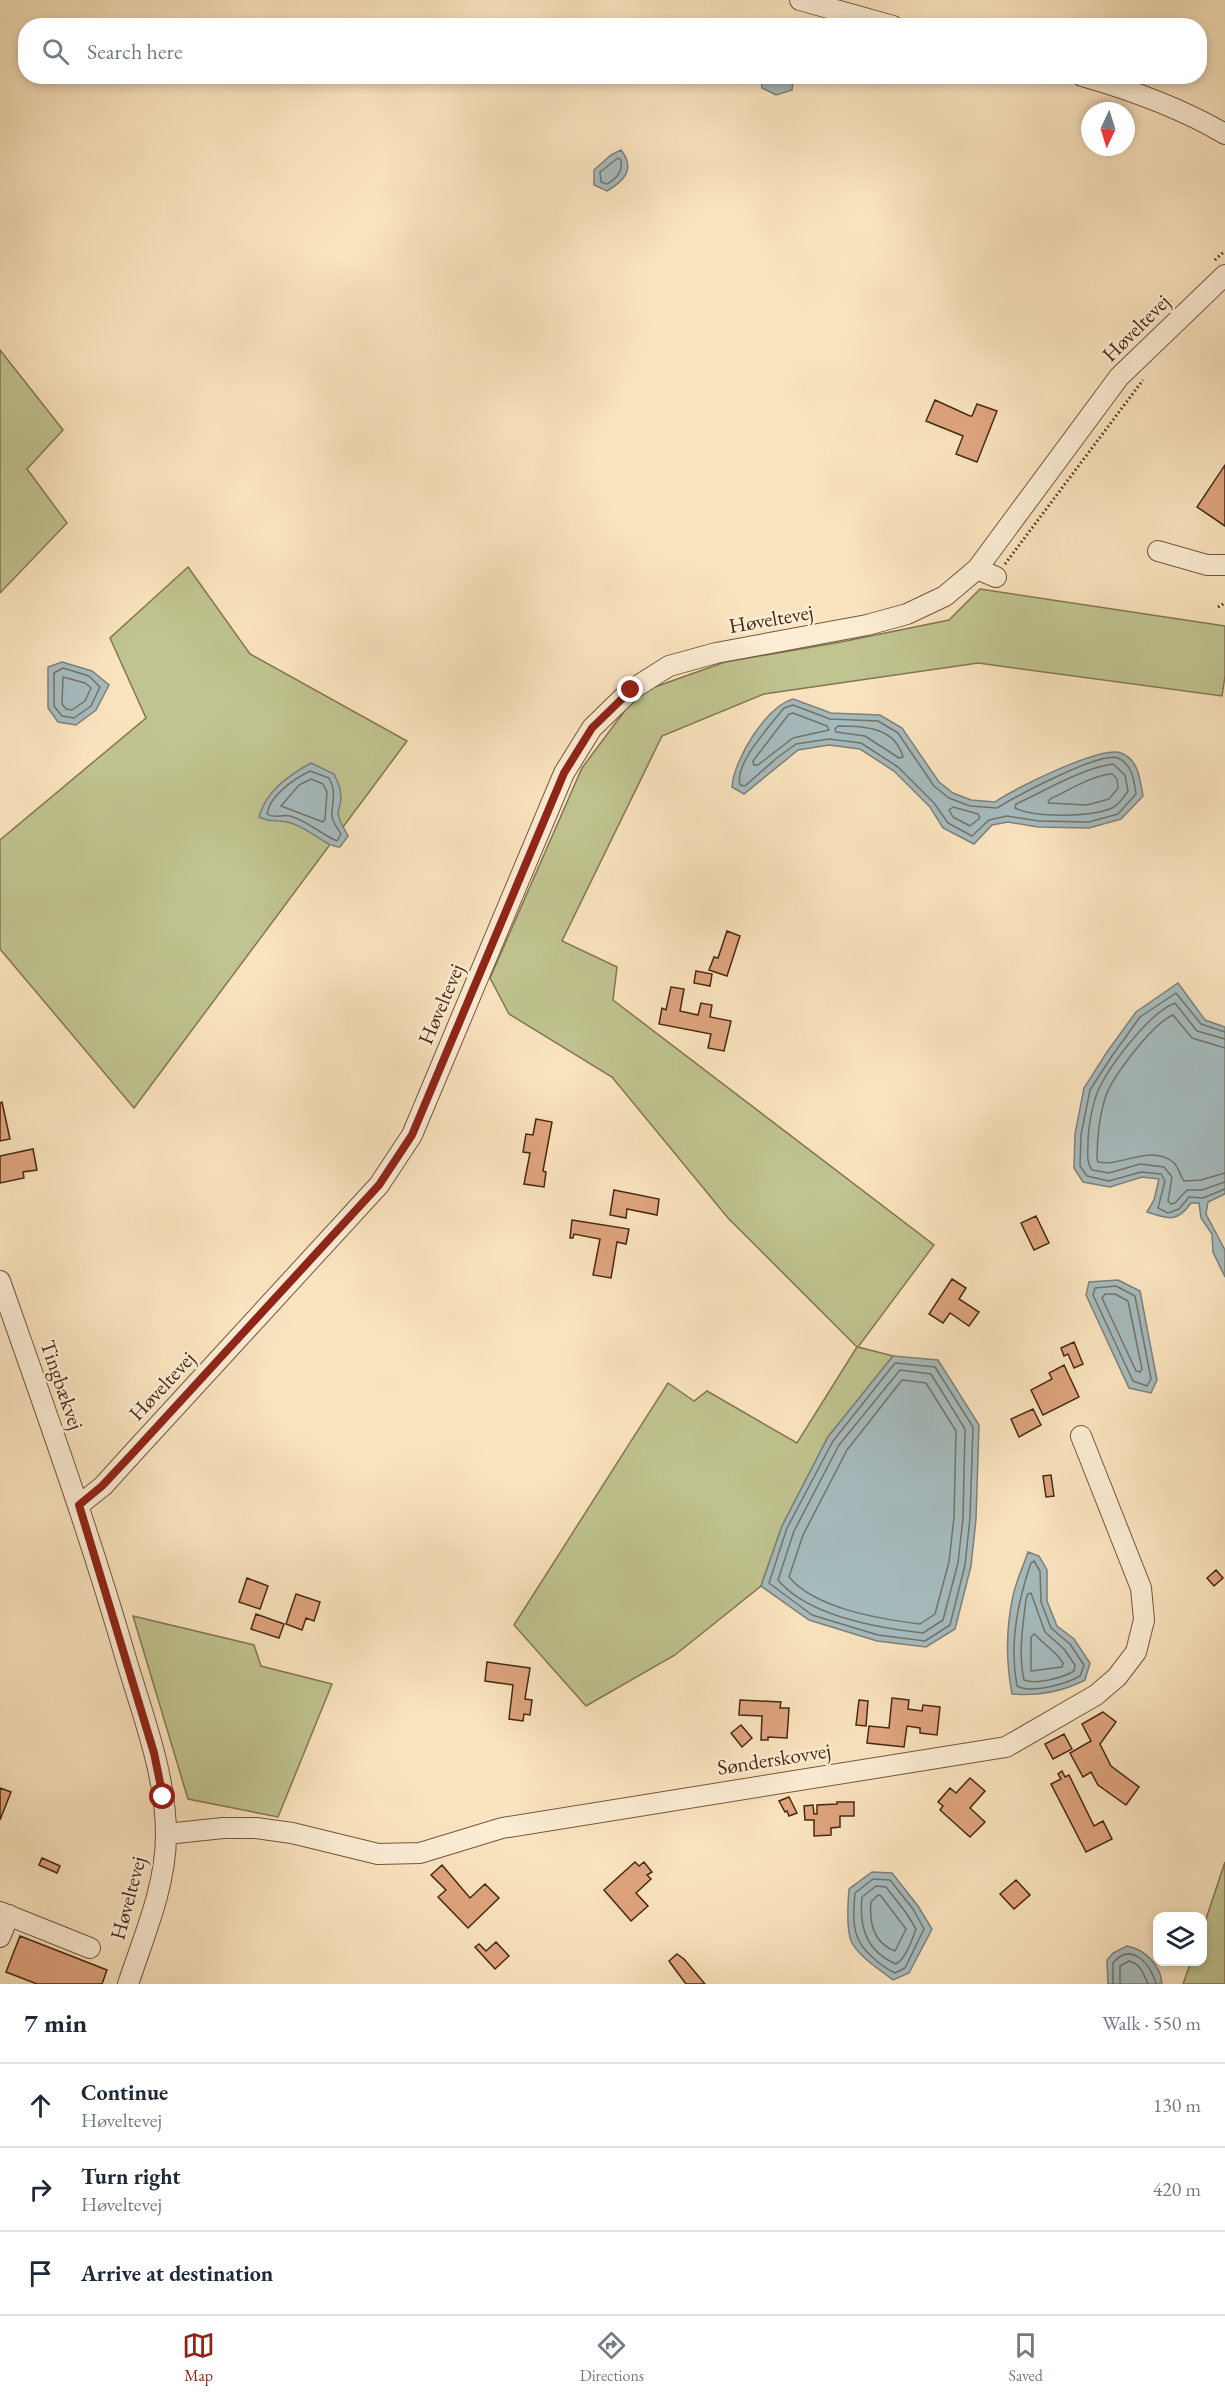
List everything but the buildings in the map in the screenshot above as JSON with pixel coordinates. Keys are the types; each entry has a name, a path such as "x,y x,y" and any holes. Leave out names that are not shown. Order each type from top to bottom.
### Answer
{"street":[{"path":"800,0 864,18"},
{"path":"1110,84 1203,121 1225,134"},
{"name":"Høveltevej","path":"129,1984 165,1863 166,1834 163,1797 154,1753 79,1505 102,1486 379,1185 396,1161 412,1135 564,773 592,728 631,690 669,666 716,653 823,634 907,615 945,596 977,569 1119,377 1225,275"},
{"path":"1158,551 1207,565 1225,565"},
{"path":"977,569 996,577"},
{"name":"Tingbækvej","path":"0,1281 79,1505"},
{"name":"Sønderskovvej","path":"166,1834 223,1828 256,1828 292,1833 378,1854 420,1853 502,1828 1006,1747 1095,1695 1117,1677 1136,1652 1144,1620 1141,1588 1081,1436"},
{"path":"0,1937 4,1913 90,1947"}],"path":[{"path":"1218,606 1225,603"}],"green space":[{"path":"0,350 63,430 27,469 67,523 0,593"},
{"path":"188,567 250,654 407,741 134,1108 0,949 0,840 146,718 110,638"},
{"path":"980,589 1225,626 1225,676 1222,696 978,663 764,694 662,736 562,941 617,967 613,1000 934,1245 858,1347 893,1356 828,1437 782,1526 761,1586 675,1655 586,1706 514,1625 668,1383 694,1401 707,1391 797,1443 857,1347 728,1218 612,1077 509,1014 490,978 582,768 638,693 725,662 949,620"},
{"path":"133,1616 254,1645 261,1666 332,1684 278,1817 188,1799"},
{"path":"1225,1862 1225,1984 1183,1984 1190,1966 1207,1966 1207,1916"}],"water":[{"path":"762,84 793,84 792,90 776,95 762,88"},
{"path":"621,150 628,163 623,179 607,191 594,185 594,170 611,155"},
{"path":"62,662 92,671 109,685 96,710 76,725 58,722 48,708 48,667"},
{"path":"793,699 831,713 880,715 902,728 939,782 953,793 971,800 995,802 1058,770 1096,755 1111,752 1121,753 1132,760 1138,771 1143,796 1121,819 1089,828 1038,827 1008,822 992,825 974,844 943,828 930,807 894,771 860,749 829,745 798,750 744,794 732,787 745,749 762,723 772,712"},
{"path":"311,763 334,774 340,788 341,800 338,813 348,836 340,847 328,844 294,824 259,817 272,792 294,773"},
{"path":"1178,983 1205,1020 1225,1027 1225,1194 1208,1202 1206,1214 1225,1250 1225,1277 1213,1252 1212,1234 1201,1218 1199,1203 1191,1203 1181,1214 1166,1218 1147,1212 1154,1200 1159,1179 1142,1177 1110,1187 1083,1182 1074,1168 1075,1134 1084,1088 1136,1012"},
{"path":"1118,1280 1140,1291 1157,1380 1151,1393 1129,1388 1086,1295 1089,1282"},
{"path":"893,1356 938,1360 979,1425 976,1519 971,1566 955,1629 926,1647 877,1641 809,1620 761,1586 782,1526 828,1437"},
{"path":"1028,1552 1039,1556 1047,1570 1047,1601 1057,1626 1074,1639 1090,1663 1085,1680 1068,1688 1050,1692 1012,1694 1008,1657 1009,1620 1014,1590"},
{"path":"872,1872 892,1873 918,1906 932,1929 909,1973 893,1980 859,1952 849,1936 849,1889"},
{"path":"1127,1946 1145,1954 1153,1962 1153,1966 1156,1966 1162,1984 1108,1984 1107,1960 1113,1953"}],"route":[{"path":"163,1797 154,1753 79,1505 102,1486 132,1454 379,1185 396,1161 412,1135 564,773 592,728 631,690"}]}
